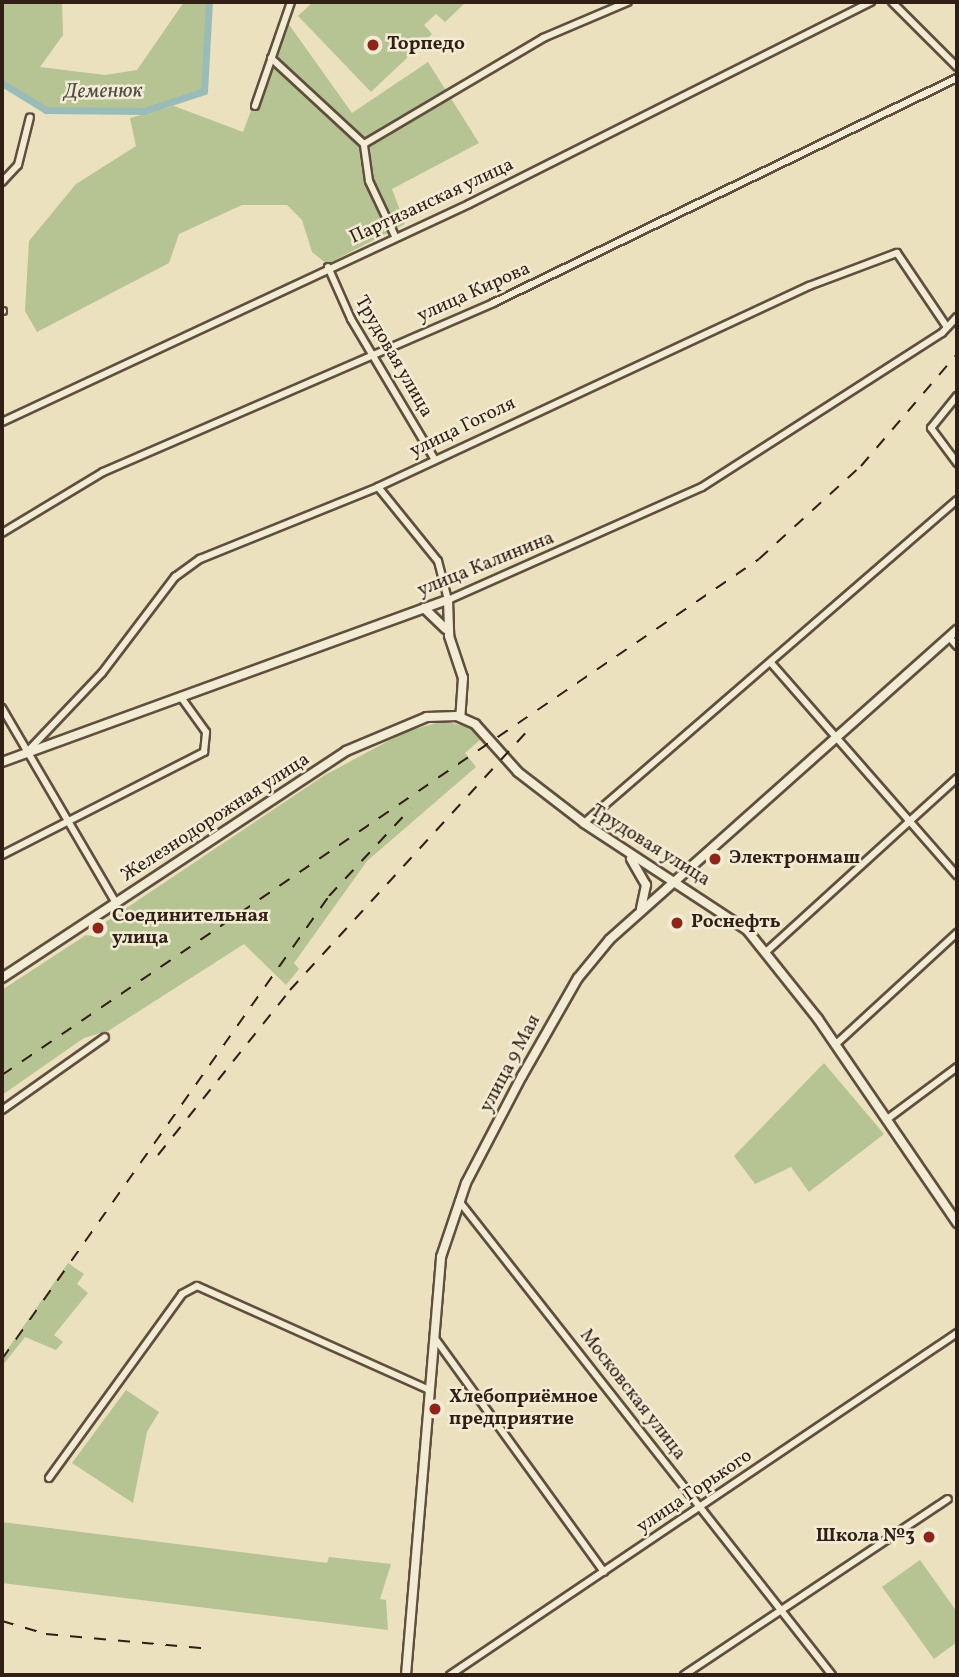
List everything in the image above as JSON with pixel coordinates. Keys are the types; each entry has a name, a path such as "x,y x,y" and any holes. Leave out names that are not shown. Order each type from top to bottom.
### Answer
{"street":[{"path":"255,106 291,2"},
{"path":"364,144 543,38 628,2"},
{"name":"Партизанская улица","path":"2,422 395,236 871,2"},
{"path":"892,2 957,67"},
{"path":"271,58 364,144 369,181 395,236"},
{"name":"улица Кирова","path":"2,533 103,472 493,303 957,78"},
{"path":"2,182 18,165 30,117"},
{"name":"улица Гоголя","path":"26,753 102,673 186,567 378,487 797,292 897,253 947,327"},
{"name":"Трудовая улица","path":"328,267 370,355 435,460"},
{"path":"947,327 957,317"},
{"name":"улица Калинина","path":"2,762 178,694 448,600 702,486 947,327"},
{"path":"957,396 931,428 957,463"},
{"path":"378,487 438,561 448,600 449,636"},
{"path":"584,823 772,664 957,500"},
{"path":"424,608 439,618 449,636 463,678 460,717"},
{"name":"улица 9 Мая","path":"407,1675 441,1257 459,1201 569,992 640,910 837,739 957,630"},
{"path":"949,637 957,646"},
{"path":"772,664 957,875"},
{"path":"2,855 204,752 206,732 178,694"},
{"path":"2,708 116,903"},
{"name":"Железнодорожная улица","path":"2,978 346,751 427,717 460,717"},
{"name":"Трудовая улица","path":"460,717 584,823 627,854 726,912 767,951 954,1212 957,1223"},
{"path":"767,951 957,778"},
{"path":"627,854 646,885 640,910"},
{"path":"835,1045 957,933"},
{"path":"2,1110 105,1037"},
{"path":"886,1120 957,1067"},
{"name":"Московская улица","path":"459,1201 832,1675"},
{"path":"50,1478 182,1294 197,1286 429,1390"},
{"name":"улица Горького","path":"450,1675 957,1333"},
{"path":"433,1337 604,1572"},
{"path":"684,1675 948,1499"}],"green space":[{"path":"2,2 62,2 63,35 40,67 105,75 137,70 184,2 209,2 204,91 144,111 46,110 2,83"},
{"name":"Торпедо","path":"313,2 466,2 445,22 436,14 424,25 432,34 371,92 298,16"},
{"path":"285,19 352,113 428,62 479,143 392,189 405,224 327,264 312,252 302,220 287,205 242,205 179,234 169,263 37,332 25,311 29,241 76,184 136,146 130,118 174,106 243,132"},
{"path":"443,721 469,727 481,739 465,753 476,767 367,861 294,963 299,969 286,985 244,944 108,1031 84,1038 2,1095 2,990 86,935 98,937 101,925 325,775 405,732"},
{"path":"824,1063 884,1134 809,1192 791,1167 755,1184 734,1156"},
{"path":"68,1263 84,1274 77,1284 88,1293 54,1335 63,1342 56,1350 25,1337 2,1366 2,1357"},
{"path":"126,1390 159,1412 147,1432 133,1503 72,1463"},
{"path":"2,1522 327,1563 329,1557 391,1564 380,1599 386,1600 388,1630 2,1583"},
{"path":"920,1560 957,1612 957,1642 934,1659 882,1587"}],"waterway":[{"name":"Деменюк","path":"2,83 46,110 144,111 204,91 209,2"}],"railway":[{"path":"2,1075 759,559 861,466 957,354"},
{"path":"158,1155 290,990 530,728"},
{"path":"2,1359 329,896 411,808"},
{"path":"2,1621 46,1634 211,1649"}],"place":[{"name":"Торпедо","path":"373,45"},
{"name":"Электронмаш","path":"715,859"},
{"name":"Роснефть","path":"677,923"},
{"name":"Соединительная улица","path":"98,928"},
{"name":"Хлебоприёмное предприятие","path":"435,1409"},
{"name":"Школа №3","path":"929,1537"}]}
